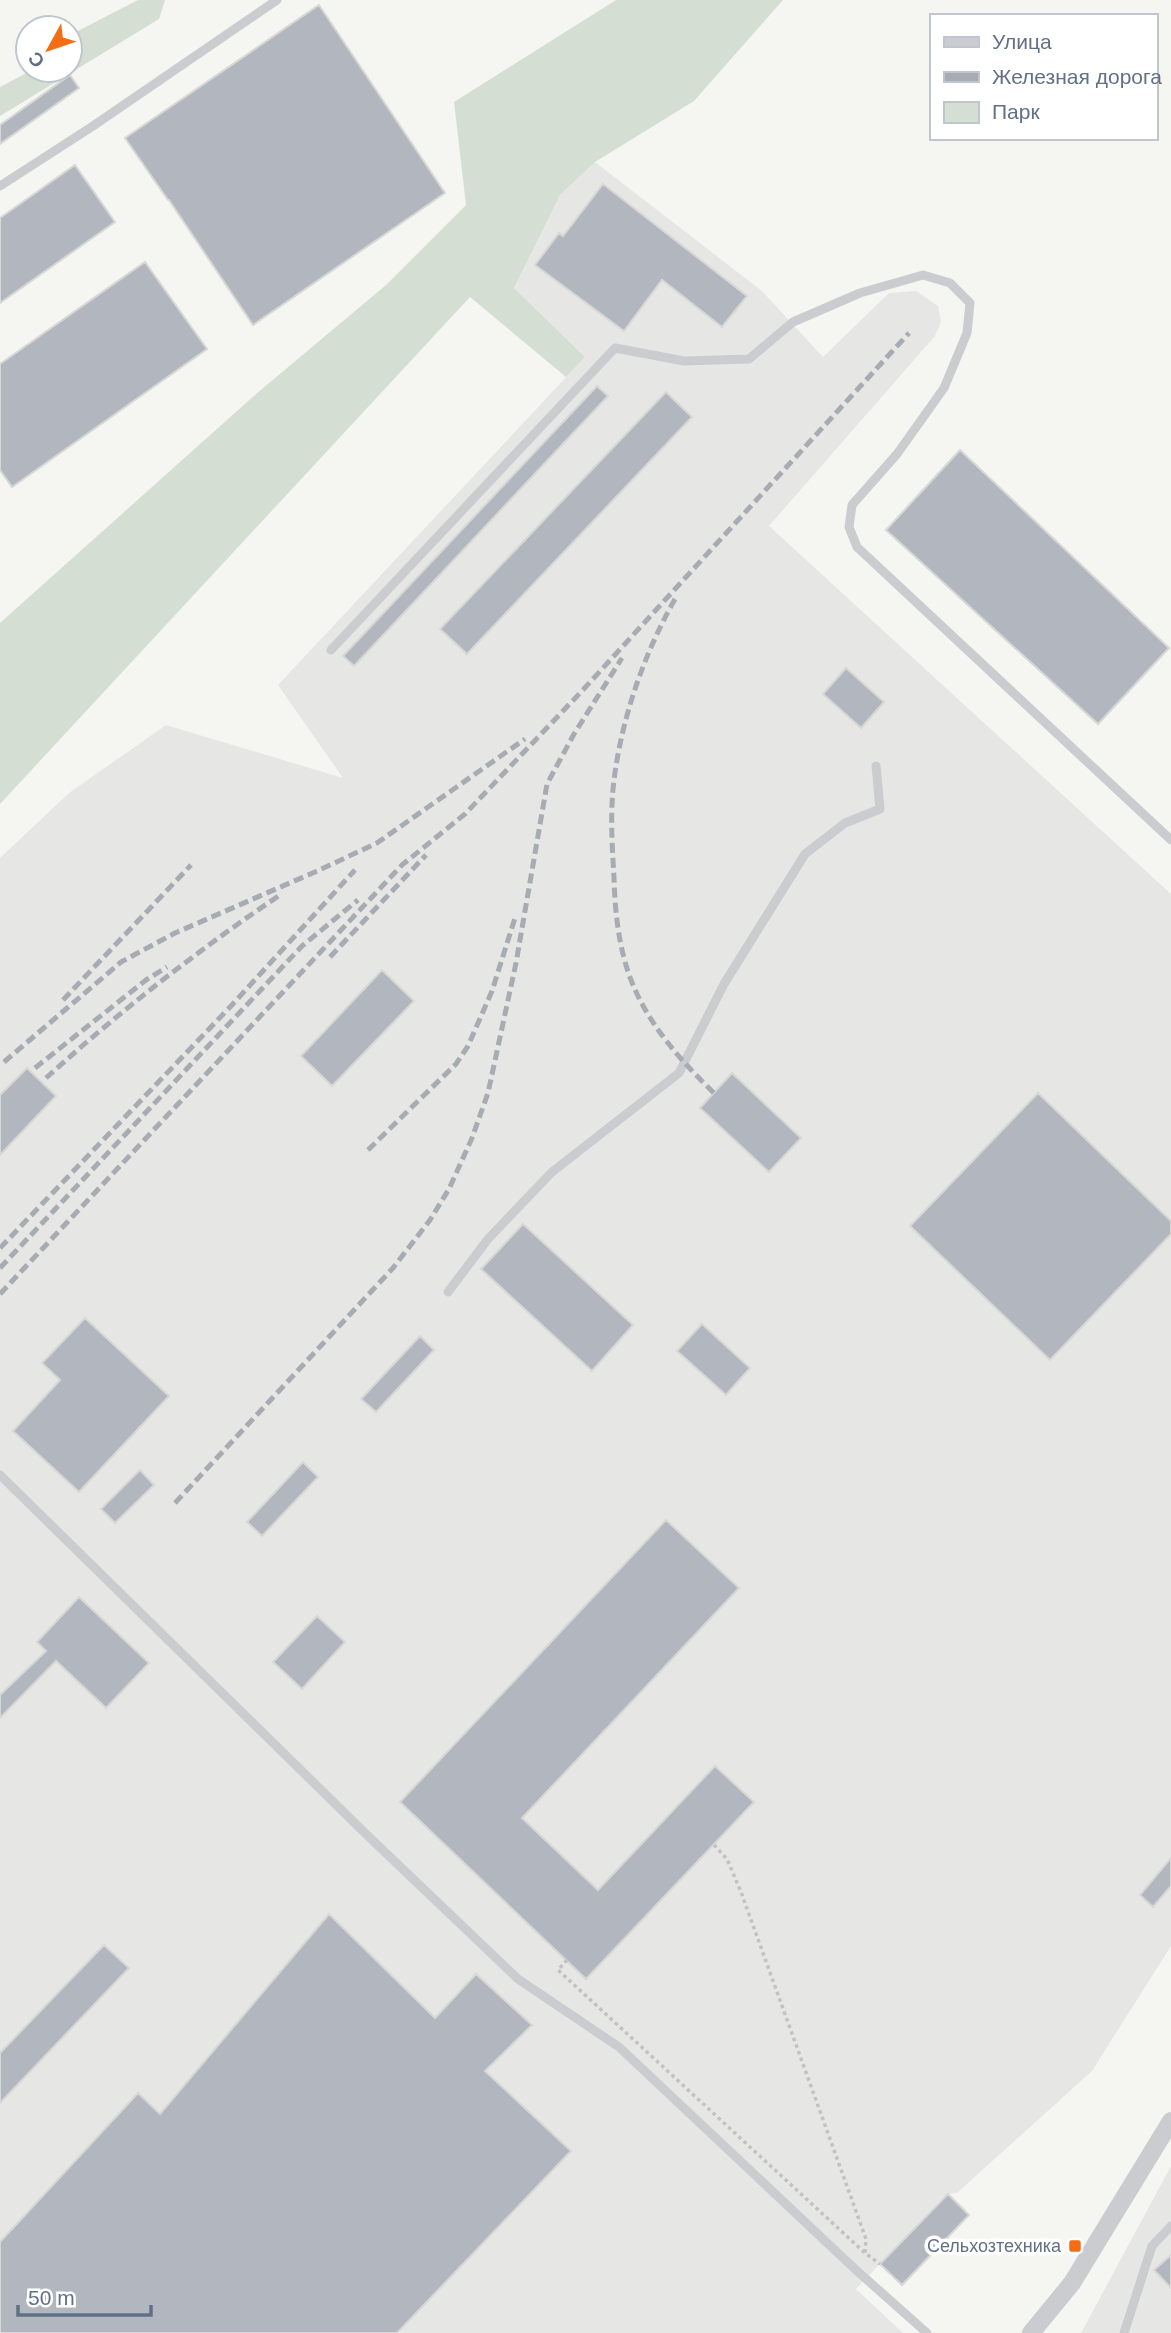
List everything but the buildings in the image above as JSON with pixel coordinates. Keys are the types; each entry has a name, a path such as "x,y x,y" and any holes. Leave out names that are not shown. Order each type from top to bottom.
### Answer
{"street":[{"path":"1031,2333 1072,2283 1171,2121"}],"lane":[{"path":"0,186 277,0"},
{"path":"331,650 615,348 684,361 749,359 793,322 860,293 923,275 950,283 970,303 967,333 944,388 897,454 852,505 849,527 857,547 1171,840"},
{"path":"447,1292 488,1239 552,1172 679,1073 724,984 805,853 845,823 880,809 876,766"},
{"path":"0,1475 518,1979 619,2047 864,2278 927,2333"},
{"path":"1124,2333 1152,2246 1171,2226"}],"path":[{"path":"714,1845 727,1859 741,1892 866,2239 865,2253"},
{"path":"567,1960 558,1969 880,2264"}],"shaded area":[{"path":"595,162 762,291 823,357 889,293 916,291 938,306 941,322 935,336 769,526 1171,894 1171,1946 1092,2071 957,2193 943,2197 856,2289 903,2333 0,2333 0,858 69,793 166,725 343,778 278,685 585,357 514,288 560,195"},
{"path":"1171,2166 1171,2333 1081,2333"}],"green space":[{"path":"138,0 165,0 159,19 84,65 84,28"},
{"path":"616,0 783,0 694,101 595,162 560,195 514,288 585,357 566,377 470,297 0,804 0,623 256,394 386,285 466,205 454,102"},
{"path":"14,80 14,84 52,84 0,116 0,87"}],"railway":[{"path":"0,1294 402,865 465,814 581,692 909,333"},
{"path":"675,599 636,686 618,756 612,816 616,907 623,953 638,996 653,1023 672,1048 714,1093"},
{"path":"175,1503 393,1268 430,1220 449,1189 472,1138 488,1093 516,963 547,784 574,734 622,658"},
{"path":"4,1062 121,962 175,933 377,843 525,739"},
{"path":"330,957 426,855"},
{"path":"63,1000 191,865"},
{"path":"0,1248 231,1006 355,870"},
{"path":"46,1078 160,982 280,895"},
{"path":"0,1268 302,946 358,900"},
{"path":"368,1150 456,1064 468,1046 492,991 515,918"},
{"path":"35,1068 146,980 167,967"}],"place":[{"name":"Сельхозтехника","path":"1075,2246"}]}
